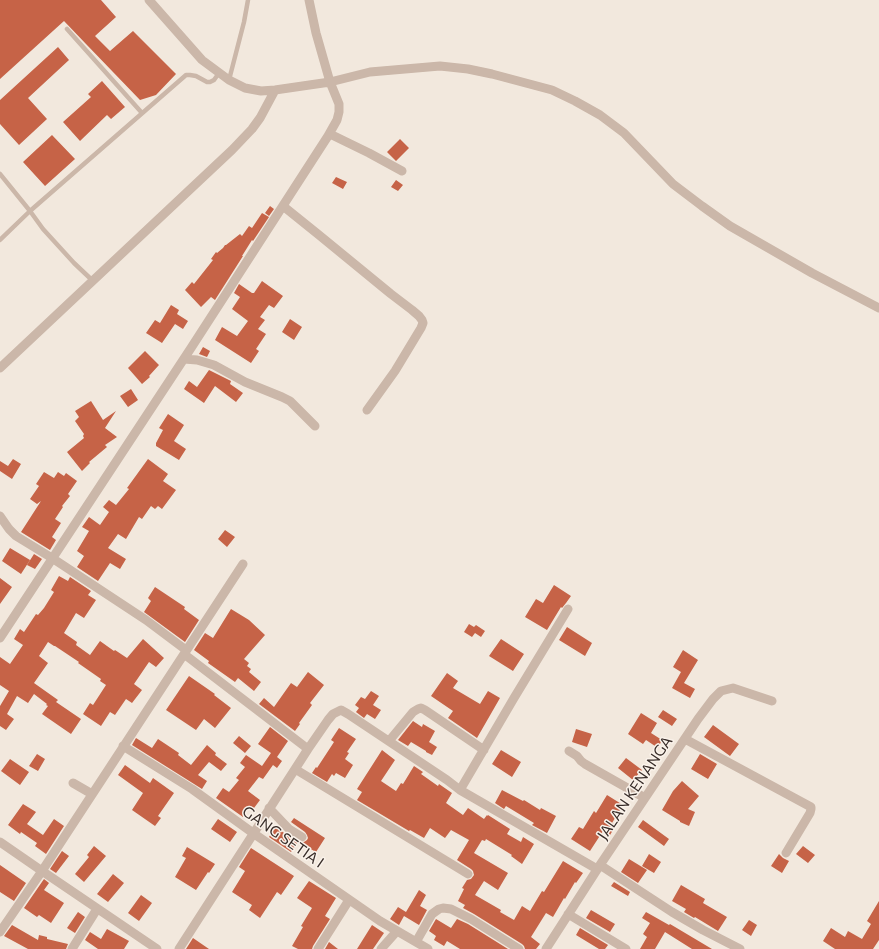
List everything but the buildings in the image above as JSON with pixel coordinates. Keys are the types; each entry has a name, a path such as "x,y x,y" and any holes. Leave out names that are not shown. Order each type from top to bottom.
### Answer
{"street":[{"path":"149,0 202,60 229,80 246,88 261,91 275,90 330,82 370,72 440,66 468,69 492,74 552,90 600,115 624,133 673,184 730,226 812,273 879,308"},
{"path":"0,638 184,359 330,134 337,120 339,104 330,82 316,33 309,0"},
{"path":"0,368 232,150 252,129 260,118 275,90"},
{"path":"330,134 402,171"},
{"path":"283,206 412,310 422,320 423,323 421,328 395,371 367,410"},
{"path":"184,359 197,360 214,365 253,386 290,401 316,426"},
{"path":"0,516 16,536 146,620 308,749"},
{"path":"0,932 42,871 243,564"},
{"path":"460,790 568,609"},
{"name":"JALAN KENANGA","path":"546,949 598,867 713,699 721,691 733,688 772,701"},
{"path":"389,741 413,712 421,708 484,750"},
{"path":"179,949 308,749 333,714 341,710 460,790 598,867 703,930 740,949"},
{"path":"686,739 810,807 810,813 786,853"},
{"name":"GANG SETIA I","path":"123,746 192,789 380,922 428,949"},
{"path":"569,751 585,764 645,798"},
{"path":"295,769 468,874"},
{"path":"73,783 92,794"},
{"path":"269,808 289,829 302,837"},
{"path":"0,842 157,949"},
{"path":"318,949 349,900"},
{"path":"416,942 432,914 443,908 451,909 471,919 519,949"},
{"path":"72,949 97,909"},
{"path":"568,914 626,949"},
{"path":"381,949 396,931"}],"lane":[{"path":"229,80 248,0"},
{"path":"67,30 142,113"},
{"path":"0,240 30,211 186,75 196,76 210,82 214,80 219,73"},
{"path":"0,174 44,229 93,281"}]}
